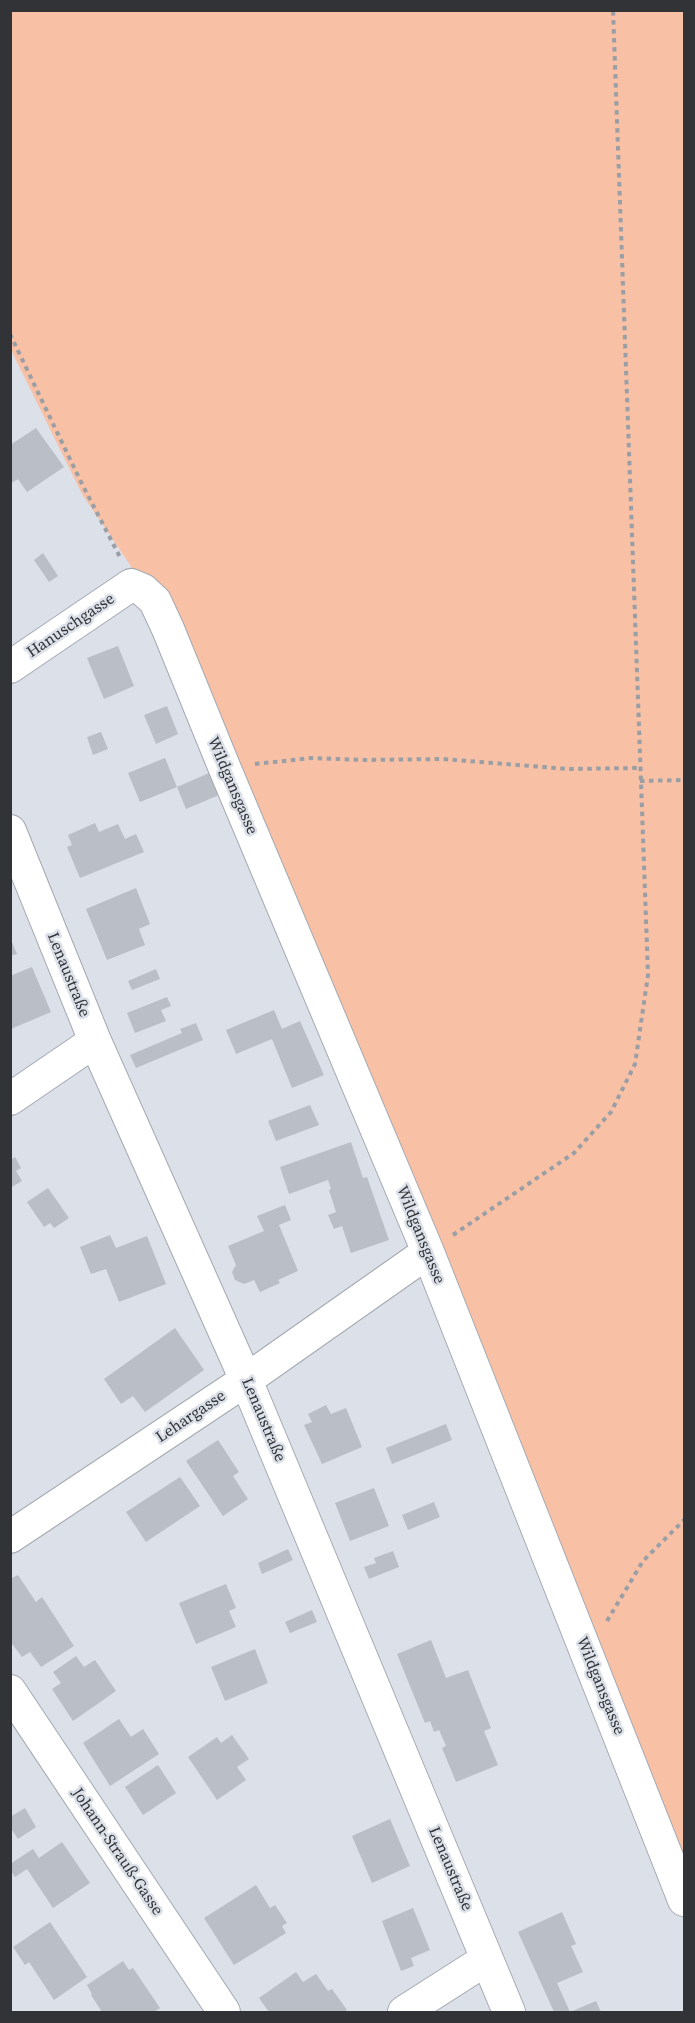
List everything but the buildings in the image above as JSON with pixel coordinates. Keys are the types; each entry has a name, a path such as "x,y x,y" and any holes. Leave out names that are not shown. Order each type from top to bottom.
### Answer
{"street":[{"name":"Hanuschgasse","path":"10,667 131,585"},
{"name":"Wildgansgasse","path":"131,585 143,590 155,601 168,629 428,1252 684,1900"},
{"name":"Lenaustraße","path":"10,831 95,1041 246,1380 509,2013"},
{"path":"10,1099 95,1041"},
{"name":"Lehargasse","path":"10,1537 246,1380 428,1252"},
{"name":"Johann-Strauß-Gasse","path":"10,1691 224,2013"},
{"path":"404,2013 487,1959"}],"path":[{"path":"428,1252 574,1153 611,1112 634,1064 648,975 613,10"},
{"path":"10,334 81,482 121,558 131,585"},
{"path":"225,769 312,758 443,759 568,769 640,768"},
{"path":"640,781 684,780"},
{"path":"593,1669 609,1617 643,1561 684,1520"}],"shaded area":[{"path":"11,11 684,11 684,1918 141,581 82,494 11,350"}]}
